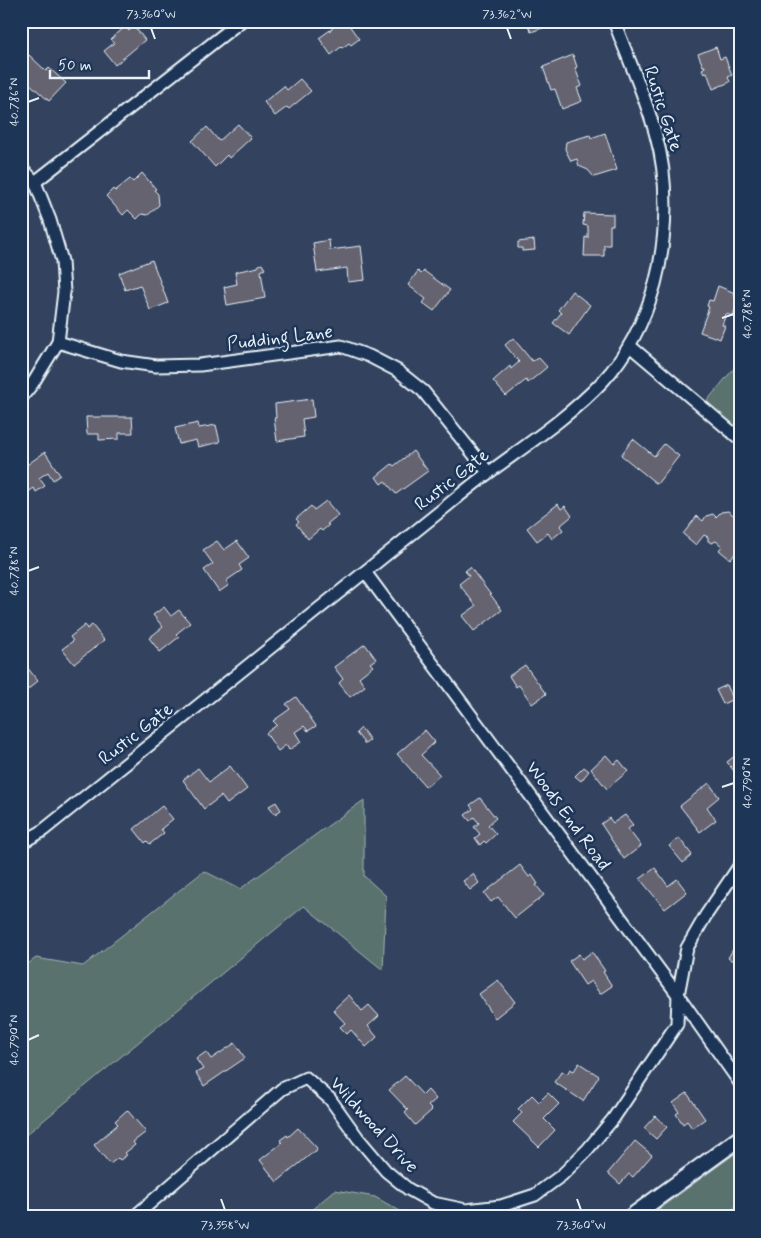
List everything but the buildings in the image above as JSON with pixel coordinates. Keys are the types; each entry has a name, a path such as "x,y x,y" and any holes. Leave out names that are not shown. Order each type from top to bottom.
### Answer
{"main road":[{"path":"631,1217 740,1138"}],"street":[{"path":"35,182 241,21"},
{"name":"Rustic Gate","path":"21,843 41,832 488,472 537,438 574,408 604,380 630,346 654,284 663,244 663,168 657,137 647,107 614,21"},
{"path":"21,167 35,182 50,220 62,261 64,292 58,342 33,383 21,398"},
{"name":"Pudding Lane","path":"58,342 121,361 156,366 200,364 342,346 398,370 423,391 488,472"},
{"path":"630,346 740,439"},
{"name":"Woods End Road","path":"365,572 678,995 740,1083"},
{"name":"Wildwood Drive","path":"134,1217 282,1089 306,1078 330,1099 358,1138 386,1171 408,1189 433,1203 466,1210 501,1206 535,1195 562,1175 587,1150 630,1095 677,1024 678,995 687,948 706,915 740,865"}],"green space":[{"path":"740,361 740,430 706,402"},
{"path":"364,800 364,876 386,896 383,970 304,906 21,1139 21,969 36,958 83,966 204,871 240,889"},
{"path":"740,1150 740,1203 722,1217 648,1217"},
{"path":"335,1190 375,1197 411,1217 303,1217"}]}
